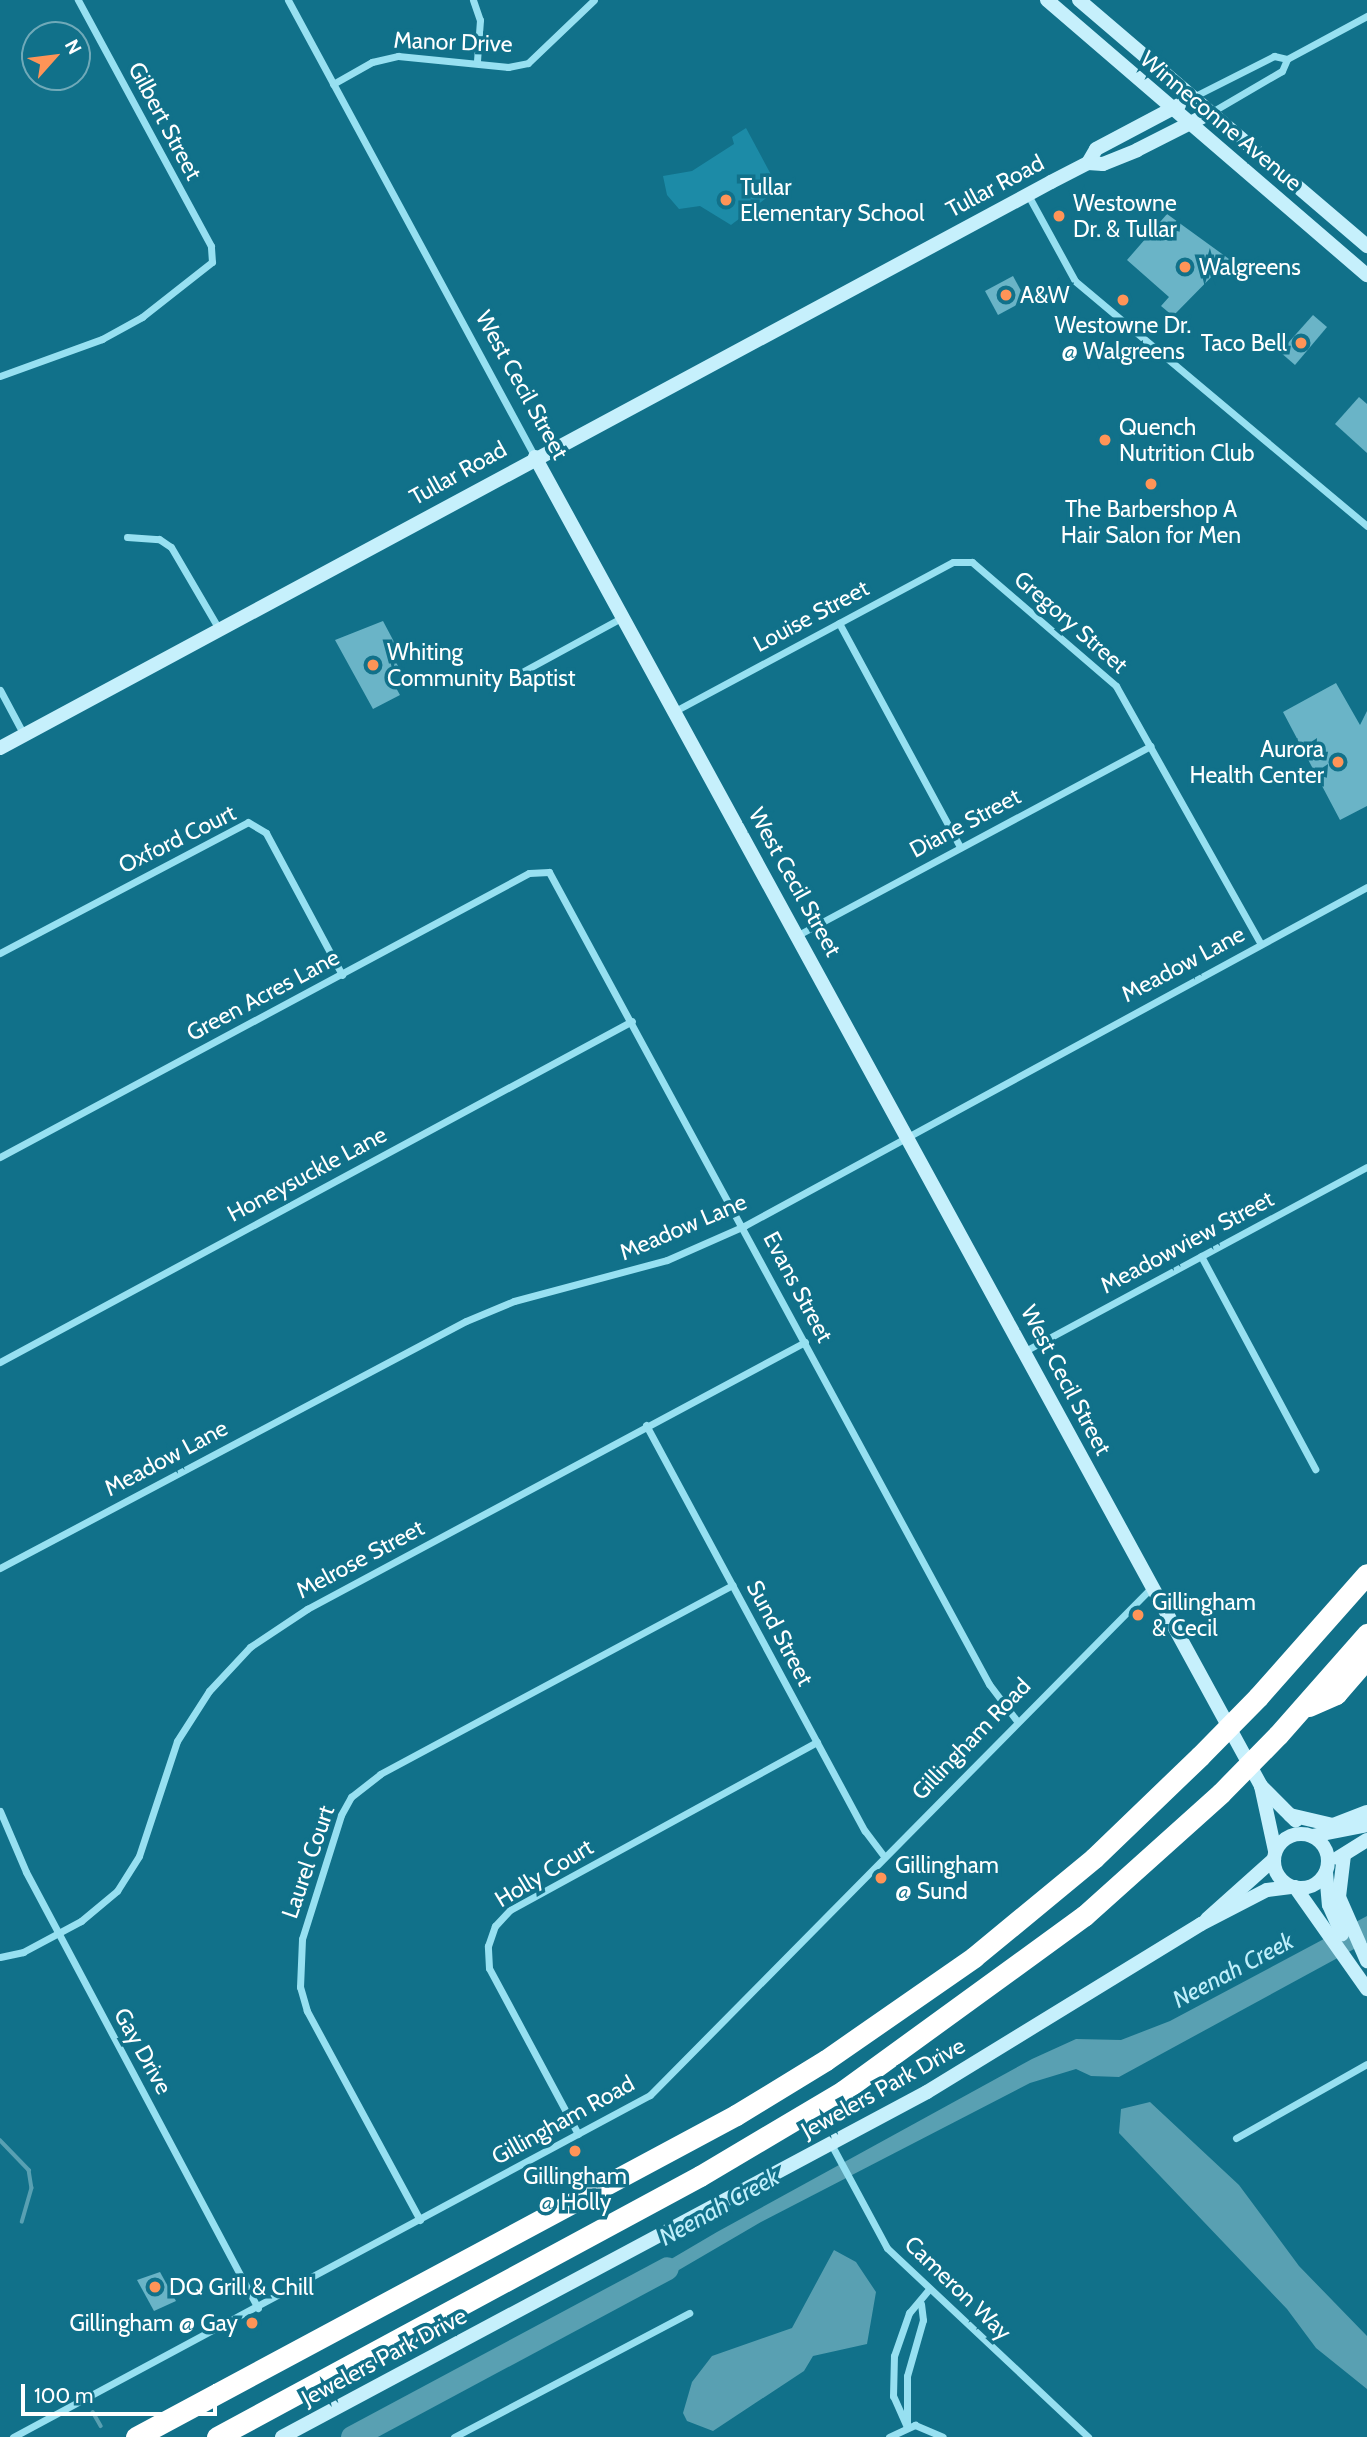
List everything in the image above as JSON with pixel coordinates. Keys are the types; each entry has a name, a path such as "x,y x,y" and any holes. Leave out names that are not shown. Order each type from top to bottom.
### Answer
{"highway":[{"path":"136,2437 666,2154 826,2060 974,1956 1094,1858 1258,1697 1367,1574"},
{"path":"217,2437 700,2176 843,2091 1084,1916 1221,1793 1303,1708 1367,1634"},
{"path":"1303,1708 1336,1694 1367,1658"}],"main road":[{"name":"Winneconne Avenue","path":"1047,0 1367,275"},
{"name":"Winneconne Avenue","path":"1079,0 1367,246"},
{"name":"Tullar Road","path":"1088,163 1096,149 1192,98"},
{"name":"Tullar Road","path":"0,748 535,457 1088,163 1103,164 1210,113"},
{"name":"West Cecil Street","path":"535,457 908,1135 1261,1786 1308,1835"},
{"name":"West Cecil Street","path":"1261,1786 1275,1855"},
{"path":"1290,1815 1333,1825 1367,1812"},
{"path":"1338,1926 1278,1876 1275,1855 1287,1838 1346,1834 1367,1825"},
{"path":"1308,1835 1324,1848 1329,1905 1338,1926 1367,1975"},
{"path":"1293,1887 1315,1884 1327,1868 1367,1840"},
{"name":"Jewelers Park Drive","path":"1201,1924 1275,1855"},
{"path":"1338,1926 1338,1888 1344,1855"},
{"name":"Jewelers Park Drive","path":"282,2437 834,2150 1201,1924 1267,1890 1293,1887"},
{"path":"1356,1954 1367,1989"}],"street":[{"name":"Gilbert Street","path":"0,376 102,339 142,317 212,262 211,246 78,0"},
{"name":"West Cecil Street","path":"288,0 535,457"},
{"path":"473,0 480,19 477,61"},
{"name":"Manor Drive","path":"333,84 385,58 477,61 508,67 528,63 594,0"},
{"name":"Tullar Road","path":"1210,113 1282,71 1287,59 1367,16"},
{"name":"Tullar Road","path":"1192,98 1274,56 1287,59"},
{"path":"1028,195 1075,281 1367,526"},
{"path":"127,537 159,539 171,547 219,629"},
{"name":"Louise Street","path":"675,711 966,560"},
{"name":"Gregory Street","path":"966,560 1109,678 1151,746 1261,944"},
{"path":"511,678 624,617"},
{"path":"839,624 960,847"},
{"path":"0,690 24,735"},
{"name":"Diane Street","path":"798,935 1151,746"},
{"name":"Oxford Court","path":"0,953 248,822 266,833 342,975"},
{"name":"Green Acres Lane","path":"0,1157 529,873 545,871"},
{"name":"Evans Street","path":"545,871 559,883 995,1695 1017,1721"},
{"name":"Meadow Lane","path":"0,1568 466,1321 514,1301 667,1260 744,1226 1367,887"},
{"name":"Honeysuckle Lane","path":"0,1362 632,1021"},
{"name":"Meadowview Street","path":"1025,1351 1367,1167"},
{"path":"1201,1256 1315,1469"},
{"name":"Melrose Street","path":"0,1957 58,1934 97,1910 125,1881 177,1741 209,1690 250,1647 307,1609 805,1342"},
{"name":"Sund Street","path":"646,1426 817,1742 884,1856"},
{"name":"Laurel Court","path":"420,2220 307,2011 300,1987 302,1939 341,1815 351,1797 380,1774 732,1585"},
{"name":"Gillingham Road","path":"13,2437 258,2308 579,2134 658,2088 1152,1587"},
{"name":"Holly Court","path":"579,2134 489,1968 488,1946 495,1926 510,1910 817,1742"},
{"name":"Gay Drive","path":"0,1811 58,1934 258,2308"},
{"path":"1236,2138 1367,2064"},
{"name":"Cameron Way","path":"834,2150 887,2248 1088,2437"},
{"path":"907,2427 896,2411 892,2375 909,2313 921,2304 929,2289"},
{"path":"907,2427 907,2376 923,2320 921,2304"},
{"path":"454,2437 690,2313"},
{"path":"889,2437 907,2427 921,2426 943,2437"}],"shaded area":[{"path":"746,128 776,184 774,192 731,225 700,206 679,209 667,195 663,176 692,171 734,144 732,137"},
{"path":"1367,1916 1367,1942 1119,2077 1091,2076 1076,2069 1030,2083 761,2222 648,2288 641,2283 649,2272 717,2232 1032,2059 1076,2039 1121,2040 1170,2021"},
{"path":"1150,2102 1239,2185 1299,2266 1367,2336 1367,2389 1316,2348 1287,2309 1119,2133 1121,2109"},
{"path":"834,2250 856,2262 876,2292 867,2344 813,2356 804,2371 713,2431 687,2421 683,2413 692,2382 712,2356 792,2328"}],"building":[{"name":"Walgreens","path":"1167,214 1229,259 1173,316 1161,306 1169,297 1127,260"},
{"name":"A&W","path":"1013,276 1026,300 998,315 985,291"},
{"name":"Taco Bell","path":"1313,315 1327,327 1295,365 1280,352"},
{"path":"1359,397 1367,404 1367,453 1335,424"},
{"name":"Whiting Community Baptist","path":"383,621 401,655 394,659 401,671 390,677 400,695 373,709 335,640"},
{"name":"Aurora Health Center","path":"1336,683 1360,725 1367,711 1367,806 1340,820 1283,712"},
{"name":"DQ Grill & Chill","path":"160,2272 176,2301 154,2311 137,2280"}],"waterway":[{"path":"0,2140 29,2170 32,2188 22,2222"},
{"name":"Neenah Creek","path":"352,2437 667,2268"},
{"path":"93,2412 101,2426"}],"place":[{"name":"Tullar Elementary School","path":"726,200"},
{"name":"Westowne Dr. & Tullar","path":"1059,216"},
{"name":"Walgreens","path":"1185,267"},
{"name":"A&W","path":"1006,295"},
{"name":"Westowne Dr. @ Walgreens","path":"1123,300"},
{"name":"Taco Bell","path":"1301,343"},
{"name":"Quench Nutrition Club","path":"1105,440"},
{"name":"The Barbershop A Hair Salon for Men","path":"1151,484"},
{"name":"Whiting Community Baptist","path":"373,665"},
{"name":"Aurora Health Center","path":"1338,762"},
{"name":"Gillingham & Cecil","path":"1138,1615"},
{"name":"Gillingham @ Sund","path":"881,1878"},
{"name":"Gillingham @ Holly","path":"575,2151"},
{"name":"DQ Grill & Chill","path":"155,2287"},
{"name":"Gillingham @ Gay","path":"252,2323"}]}
